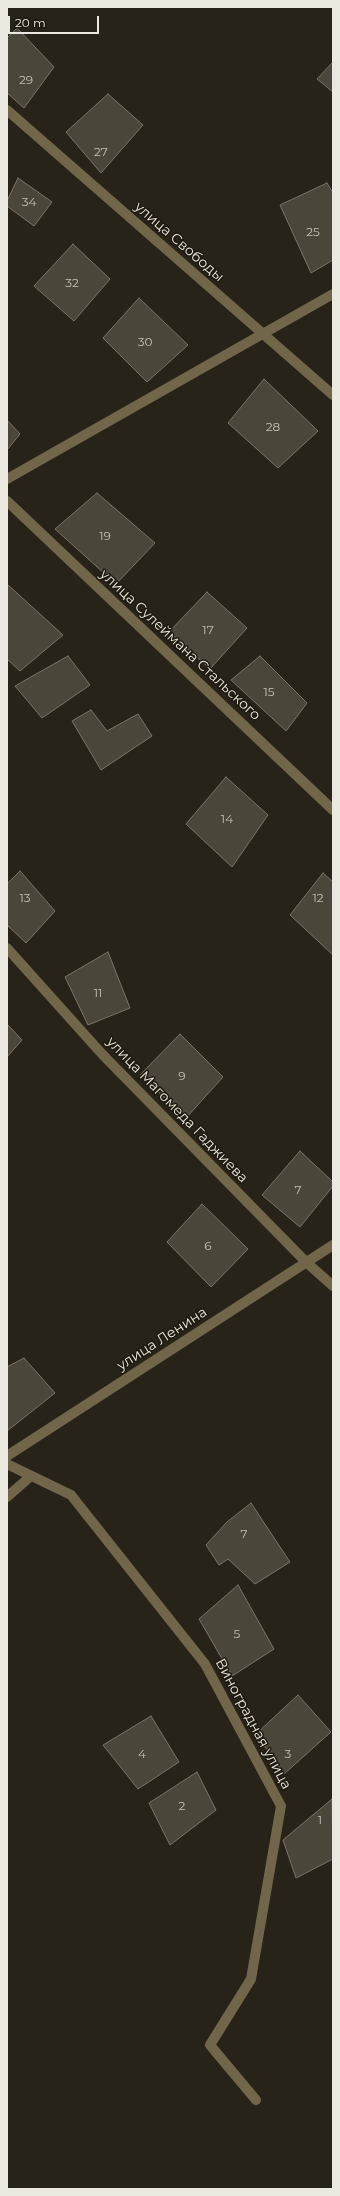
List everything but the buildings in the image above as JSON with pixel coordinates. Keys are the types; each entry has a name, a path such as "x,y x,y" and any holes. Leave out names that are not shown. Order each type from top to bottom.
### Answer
{"street":[{"name":"улица Свободы","path":"7,110 333,395"},
{"path":"7,479 333,294"},
{"name":"улица Сулеймана Стальского","path":"7,501 333,810"},
{"name":"улица Магомеда Гаджиева","path":"7,948 102,1054 306,1262 333,1286"},
{"name":"улица Ленина","path":"7,1456 333,1245"},
{"name":"Виноградная улица","path":"7,1464 71,1495 205,1664 281,1806 251,1979 210,2045 256,2100"},
{"path":"7,1497 31,1476"}]}
